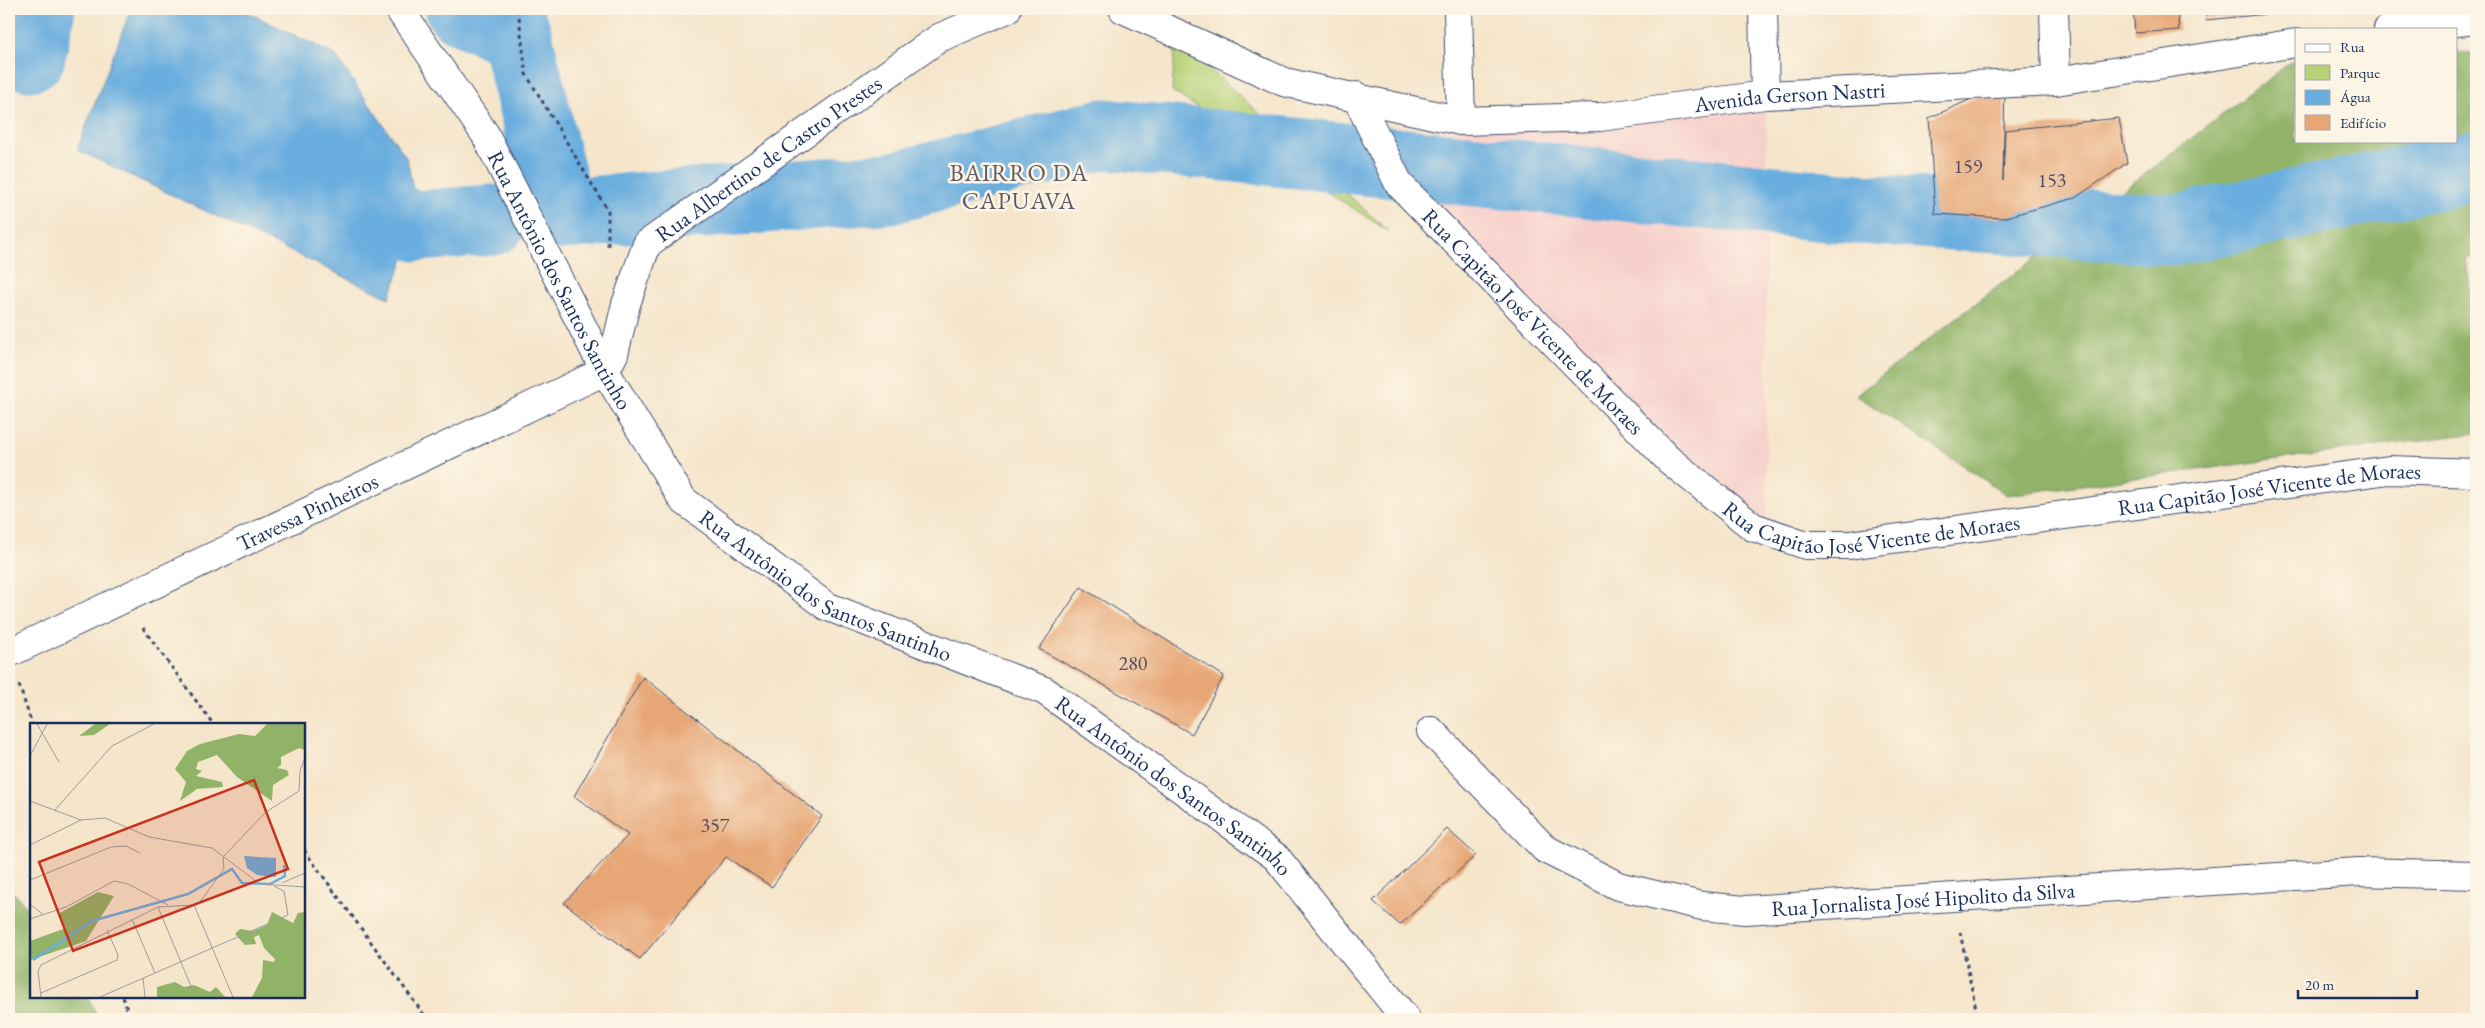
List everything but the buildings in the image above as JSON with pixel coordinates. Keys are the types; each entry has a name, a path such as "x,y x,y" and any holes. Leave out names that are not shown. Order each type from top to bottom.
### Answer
{"street":[{"name":"Rua Antônio dos Santos Santinho","path":"399,9 485,134 605,371 683,500 826,606 1045,691 1276,856 1406,1019"},
{"name":"Rua Albertino de Castro Prestes","path":"605,371 614,354 626,304 647,244 939,38 1008,9"},
{"name":"Avenida Gerson Nastri","path":"1123,9 1284,82 1356,96 1461,121 1600,117 1765,95 2056,81 2295,43"},
{"path":"1458,9 1461,121"},
{"path":"1763,9 1765,95"},
{"path":"2054,9 2056,81"},
{"path":"2398,28 2476,20"},
{"name":"Rua Capitão José Vicente de Moraes","path":"1356,96 1399,184 1669,460 1753,527 1806,545 1849,545 2389,470 2476,473"},
{"name":"Travessa Pinheiros","path":"9,653 605,371"},
{"name":"Rua Jornalista José Hipolito da Silva","path":"1431,731 1545,850 1618,886 1702,906 1746,910 2359,872 2476,875"}],"path":[{"path":"518,9 526,74 608,211 608,248"},
{"path":"122,600 212,723"},
{"path":"18,680 32,723"},
{"path":"305,851 427,1019"},
{"path":"1954,897 1978,1019"},
{"path":"123,998 130,1019"}],"shaded area":[{"path":"1766,98 1767,530 1753,526 1403,184 1458,125"}],"green space":[{"path":"1176,38 1388,231 1172,91"},
{"path":"2458,52 2476,53 2476,257 2466,258 2476,339 2476,433 2007,495 1856,395 2295,59 2295,142 2458,142"},
{"path":"9,888 30,910 30,998 88,998 98,1019 9,1019"}],"water":[{"path":"131,9 241,9 335,55 407,159 419,219 389,298 77,150"}],"waterway":[{"path":"30,56 40,9"},
{"path":"461,9 516,34 560,214 891,188 1104,134 1845,208 2175,230 2476,166"},
{"path":"368,212 417,226 492,220"}],"district":[{"name":"BAIRRO DA CAPUAVA","path":"1019,187"}]}
